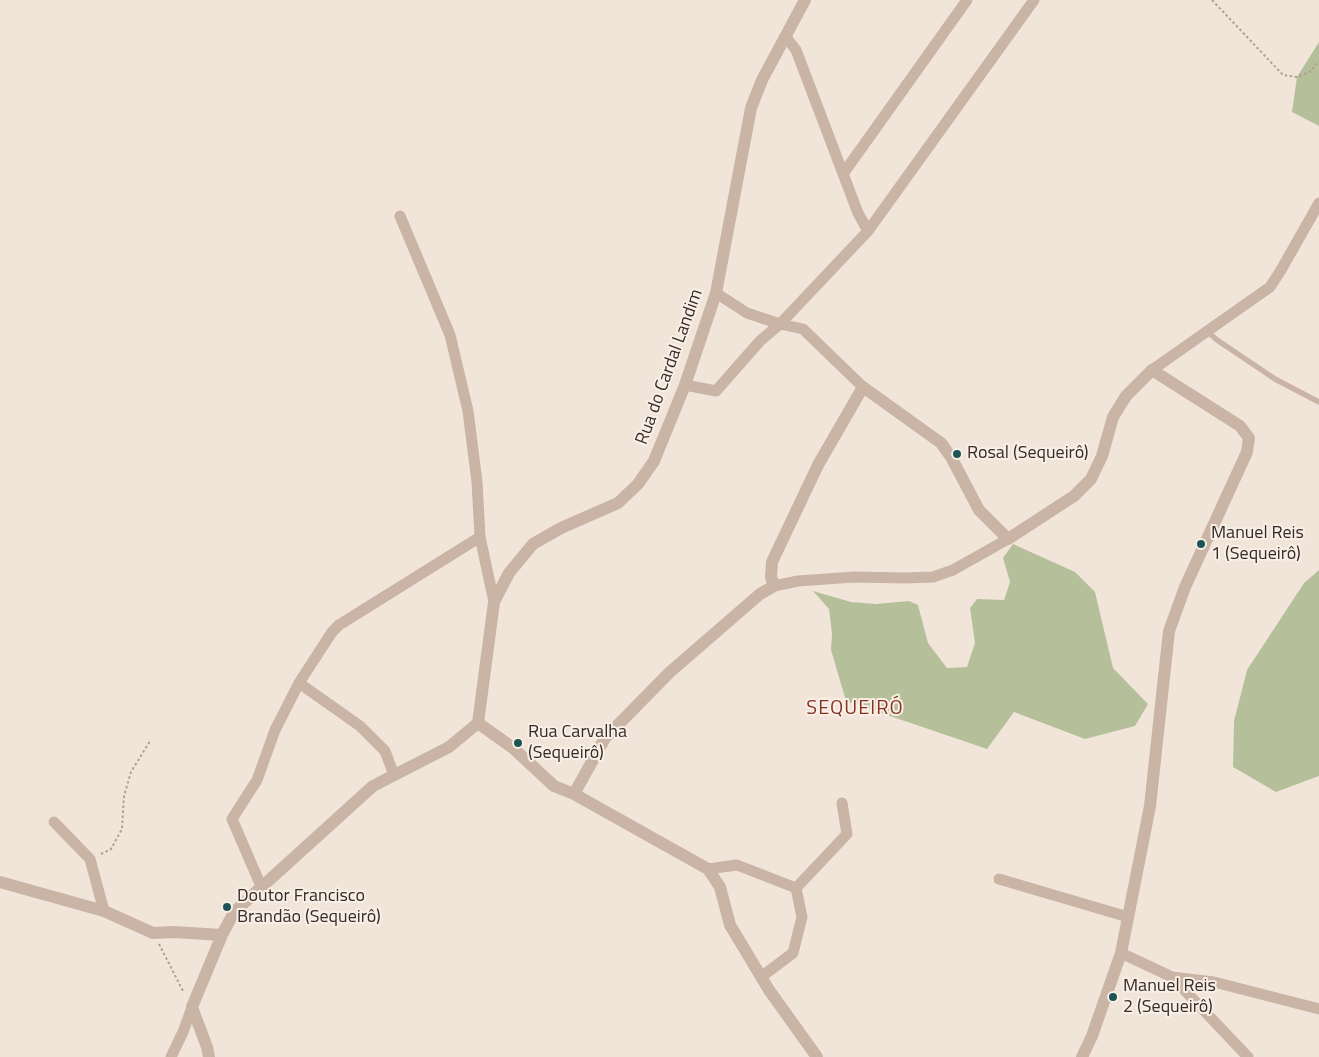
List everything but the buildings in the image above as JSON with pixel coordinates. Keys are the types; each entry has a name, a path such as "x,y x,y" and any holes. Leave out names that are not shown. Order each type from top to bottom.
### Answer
{"street":[{"name":"Rua do Cardal Landim","path":"478,722 494,602 509,573 533,544 561,528 618,503 638,484 654,461 685,385 716,293 751,108 762,80 805,0"},
{"path":"843,174 967,0"},
{"path":"685,385 716,391 760,341 780,324 868,231 1034,0"},
{"path":"786,37 796,50 858,213 868,231"},
{"path":"574,794 605,738 670,672 760,594 774,586 798,581 854,577 933,577 953,570 1008,539 1074,496 1091,479 1102,456 1114,417 1126,396 1152,370 1270,287 1282,270 1319,203"},
{"path":"400,216 450,335 468,411 477,482 480,536 494,602"},
{"path":"716,293 747,313 780,324 803,329 863,387 941,443 951,457 979,510 1008,539"},
{"path":"1082,1057 1092,1036 1121,953 1150,806 1169,631 1185,587 1247,452 1249,438 1240,426 1152,370"},
{"path":"774,586 771,577 772,562 818,464 863,387"},
{"path":"261,886 232,819 256,780 275,730 300,683 332,632 340,625 480,536"},
{"path":"300,683 360,726 385,751 394,775"},
{"path":"171,1057 222,935 234,912 373,786 449,747 478,722 513,748 554,786 574,794 708,869 720,887 730,925 761,977 816,1057"},
{"path":"796,888 847,834 842,803"},
{"path":"54,822 90,859 104,911"},
{"path":"708,869 737,865 796,888"},
{"path":"999,879 1128,917"},
{"path":"0,882 104,911 153,933 174,932 222,935"},
{"path":"761,977 793,953 802,918 796,888"},
{"path":"1121,953 1172,977 1214,982 1319,1009"},
{"path":"1172,977 1248,1057"},
{"path":"192,1007 209,1057"}],"lane":[{"path":"1207,331 1217,340 1275,379 1319,402"}],"path":[{"path":"1212,0 1283,75 1297,77 1311,71 1319,61"},
{"path":"90,859 111,849 122,829 124,796 131,772 150,741"},
{"path":"153,933 192,1007"}],"green space":[{"path":"1319,42 1319,126 1292,112 1297,77"},
{"path":"1013,544 1075,572 1095,592 1113,668 1148,704 1135,726 1085,739 1014,712 987,749 846,701 831,650 832,634 829,609 813,591 851,602 876,604 909,601 918,605 928,643 947,668 967,667 975,643 970,608 977,599 1004,600 1010,582 1003,558"},
{"path":"1319,570 1319,776 1276,792 1233,767 1234,721 1247,670 1304,583"}],"place":[{"name":"Rosal (Sequeirô)","path":"957,454"},
{"name":"Manuel Reis 1 (Sequeirô)","path":"1201,544"},
{"name":"Rua Carvalha (Sequeirô)","path":"518,743"},
{"name":"Doutor Francisco Brandão (Sequeirô)","path":"227,907"},
{"name":"Manuel Reis 2 (Sequeirô)","path":"1113,997"}],"district":[{"name":"SEQUEIRÓ","path":"855,709"}]}
